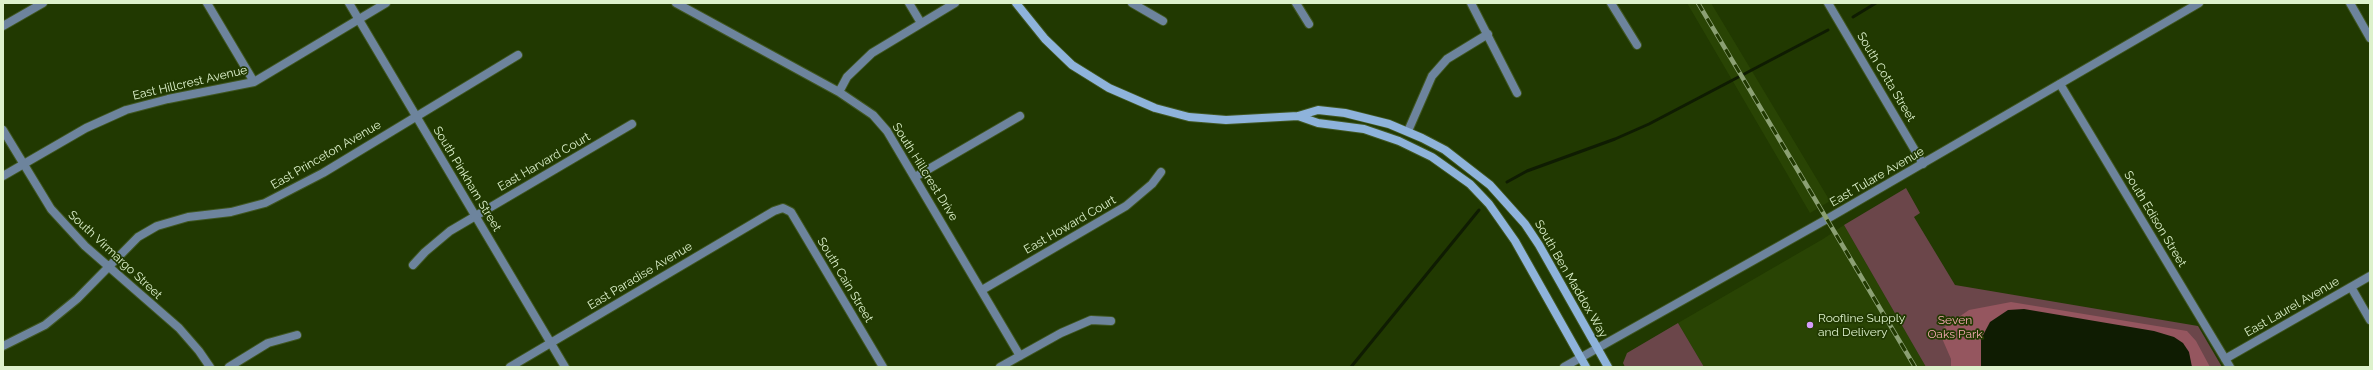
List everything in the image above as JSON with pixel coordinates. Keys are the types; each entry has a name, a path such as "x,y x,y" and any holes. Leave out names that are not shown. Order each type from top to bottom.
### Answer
{"main road":[{"name":"South Ben Maddox Way","path":"1016,3 1045,39 1072,65 1097,82 1137,101 1172,113 1206,119 1240,120 1298,116 1318,110 1345,113 1374,119 1408,131 1458,159 1486,182 1510,206 1536,240 1608,367"},
{"name":"South Ben Maddox Way","path":"1298,116 1318,123 1364,129 1394,139 1432,157 1466,181 1489,204 1513,238 1586,367"}],"street":[{"path":"3,26 43,3"},
{"path":"207,3 254,82"},
{"name":"South Pinkham Street","path":"349,3 565,367"},
{"name":"East Hillcrest Avenue","path":"3,176 86,128 126,110 168,98 254,82 386,3"},
{"name":"South Hillcrest Drive","path":"676,3 839,92 873,115 882,126 915,177 1020,356"},
{"path":"909,3 921,23"},
{"path":"839,92 847,77 872,53 955,3"},
{"path":"1132,3 1162,21"},
{"path":"1296,3 1309,24"},
{"path":"1471,3 1517,93"},
{"path":"1611,3 1637,45"},
{"name":"South Cotta Street","path":"1828,3 1923,164"},
{"name":"East Tulare Avenue","path":"1564,367 1923,164 2199,3"},
{"path":"2350,3 2370,38"},
{"path":"1408,131 1432,76 1447,59 1488,34"},
{"name":"East Princeton Avenue","path":"3,346 45,324 77,299 138,237 157,226 188,217 231,212 265,203 323,173 518,55"},
{"name":"South Edison Street","path":"2060,84 2230,367"},
{"path":"915,177 1020,116"},
{"name":"East Harvard Court","path":"413,266 425,252 450,231 632,124"},
{"name":"South Virmargo Street","path":"3,130 51,209 72,234 178,328 200,351 210,367"},
{"name":"East Howard Court","path":"982,290 1126,206 1152,184 1161,172"},
{"name":"East Paradise Avenue","path":"510,367 774,211 783,208"},
{"name":"South Cain Street","path":"783,208 791,212 883,367"},
{"name":"East Laurel Avenue","path":"2225,359 2370,276"},
{"path":"2351,287 2370,320"},
{"path":"1000,367 1061,333 1091,320 1111,321"},
{"path":"229,367 268,343 297,335"}],"shaded area":[{"path":"1687,3 1711,3 1830,201 1810,213"},
{"path":"1844,225 1926,367 1704,367 1678,323 1823,239"},
{"path":"2024,309 2154,331 2174,337 2183,343 2189,352 2192,367 1981,367 1981,339 1990,322 2008,310"}],"green space":[{"name":"Seven Oaks Park","path":"1906,188 1920,213 1914,217 1955,285 2198,326 2222,367 1926,367 1844,225"},
{"name":"Seven Oaks Park","path":"2011,302 2187,331 2196,341 2210,367 1951,367 1951,359 1941,336 1943,328 1969,310"},
{"path":"1678,323 1704,367 1625,367 1623,363 1627,353"}],"waterway":[{"path":"1853,17 1876,3"},
{"path":"1507,182 1527,171 1615,139 1649,124 1828,30"},
{"path":"1351,367 1479,210"}],"railway":[{"path":"1698,3 1915,367"}],"place":[{"name":"Roofline Supply and Delivery","path":"1810,325"}]}
